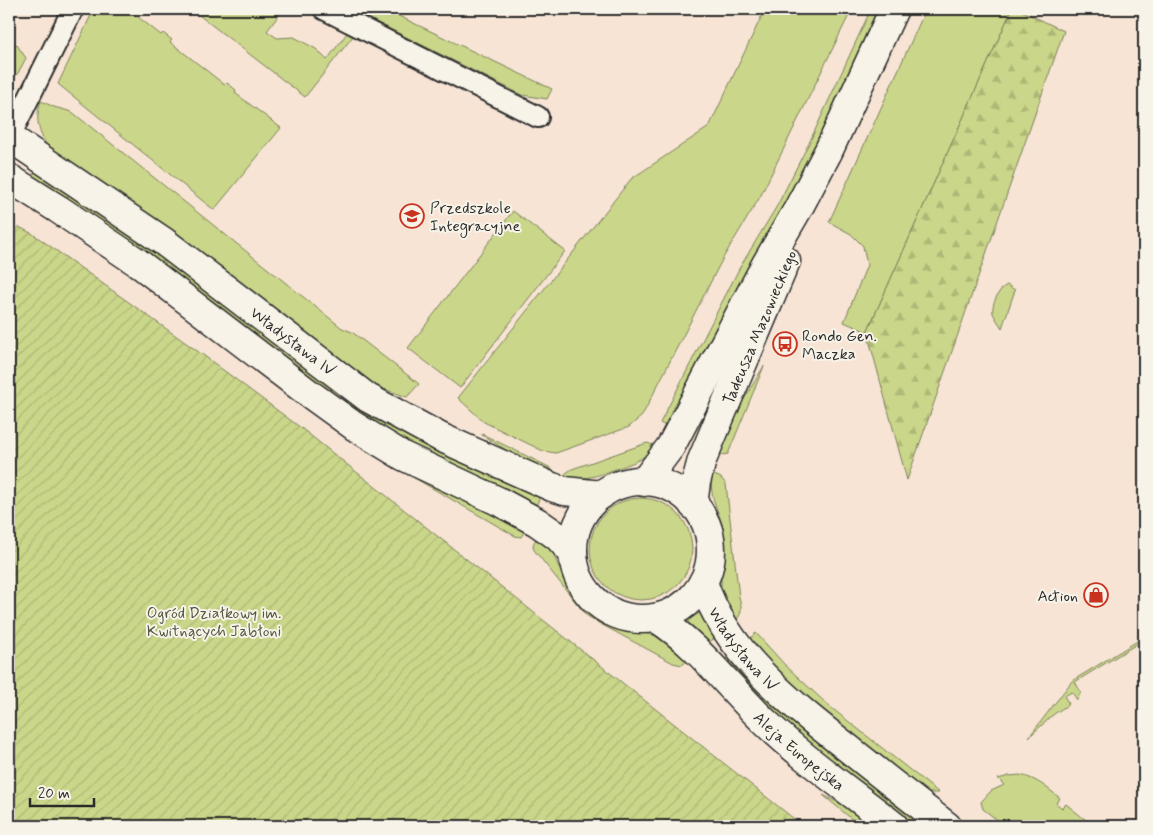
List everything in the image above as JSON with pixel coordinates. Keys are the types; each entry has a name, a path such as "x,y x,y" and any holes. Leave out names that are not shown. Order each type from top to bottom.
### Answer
{"main road":[{"name":"Tadeusza Mazowieckiego","path":"644,482 671,446 829,150 894,9"},
{"name":"Władysława IV","path":"9,138 154,235 338,377 384,408 466,450 552,487 565,491 601,495"},
{"name":"Tadeusza Mazowieckiego","path":"693,504 702,460 803,225 829,150"},
{"name":"Władysława IV","path":"9,178 58,208 137,262 340,417 403,456 537,522 557,536 573,553"},
{"path":"644,482 661,484 671,488 693,504 705,522 710,542 709,563 703,582 692,597 673,612 656,618 630,618 614,614 599,605 587,593 578,578 573,553 574,536 580,520 589,506 601,495 622,484 644,482"},
{"name":"Władysława IV","path":"703,582 714,611 731,637 767,678 797,706"},
{"name":"Aleja Europejska","path":"656,618 685,638 750,708 782,738 894,826"},
{"name":"Aleja Europejska","path":"797,706 947,826"}],"street":[{"name":"Władysława IV","path":"9,138 73,9"},
{"path":"324,9 538,117"}],"green space":[{"path":"94,9 128,9 161,35 163,33 172,40 170,42 225,85 227,83 236,90 235,93 281,128 214,210 58,84"},
{"path":"191,9 267,9 279,15 267,31 277,38 294,37 316,49 327,60 347,33 354,35 305,97"},
{"path":"350,9 384,9 552,89 547,99 522,95"},
{"path":"765,9 852,9 760,197 723,258 642,416 629,427 556,453 543,451 484,422 458,398 631,179 709,127"},
{"path":"871,9 882,9 818,145 668,427 660,423 740,267 777,206 810,141"},
{"path":"926,9 1012,9 867,332 844,322 867,265 863,246 851,234 829,222"},
{"path":"1012,9 1018,9 1064,31 907,480 867,332"},
{"path":"9,38 17,45 26,58 12,80 9,78"},
{"path":"41,101 72,112 342,328 352,332 419,384 407,397 364,382 50,150 40,133 38,114"},
{"path":"36,170 541,495 535,508 393,437 31,178"},
{"path":"513,211 565,251 460,388 408,348"},
{"name":"Ogród Działkowy im. Kwitnących Jabłoni","path":"19,227 33,234 203,355 301,428 803,826 9,826 9,232"},
{"path":"1007,285 1015,290 1002,328 993,313 994,301"},
{"path":"764,366 728,454 722,455 718,453 732,419"},
{"path":"482,434 551,468 552,473 532,466"},
{"path":"647,443 656,446 646,455 631,463 594,476 584,478 564,477 572,469"},
{"path":"392,465 526,529 521,537 515,536"},
{"path":"712,474 721,478 726,484 741,607 739,617 734,622 722,593 721,579 725,538 712,492"},
{"path":"641,498 651,499 670,506 684,520 691,539 691,559 684,578 670,592 651,599 641,600 631,599 612,592 598,578 591,559 590,549 591,539 598,520 612,506 631,499"},
{"path":"537,536 553,553 568,590 586,612 603,624 618,629 659,636 690,659 682,665 673,663 586,615 534,550 533,545"},
{"path":"702,613 716,637 707,644 687,624 693,617"},
{"path":"756,633 785,665 829,706 939,793 919,790 789,684 748,640"},
{"path":"1139,640 1140,642 1075,682 1081,692 1077,700 1072,692 1064,696 1069,704 1054,714 1029,737 1072,681"},
{"path":"728,656 785,715 924,826 914,826 782,721 724,660"},
{"path":"1020,775 1031,778 1041,784 1060,798 1056,803 1062,808 1066,804 1087,821 1083,826 1005,826 983,809 981,802 991,791 1004,785 998,779"},
{"path":"823,795 849,808 871,826 860,826"}],"place":[{"name":"Przedszkole Integracyjne","path":"412,216"},
{"name":"Rondo Gen. Maczka","path":"785,344"},
{"name":"Action","path":"1096,595"}]}
